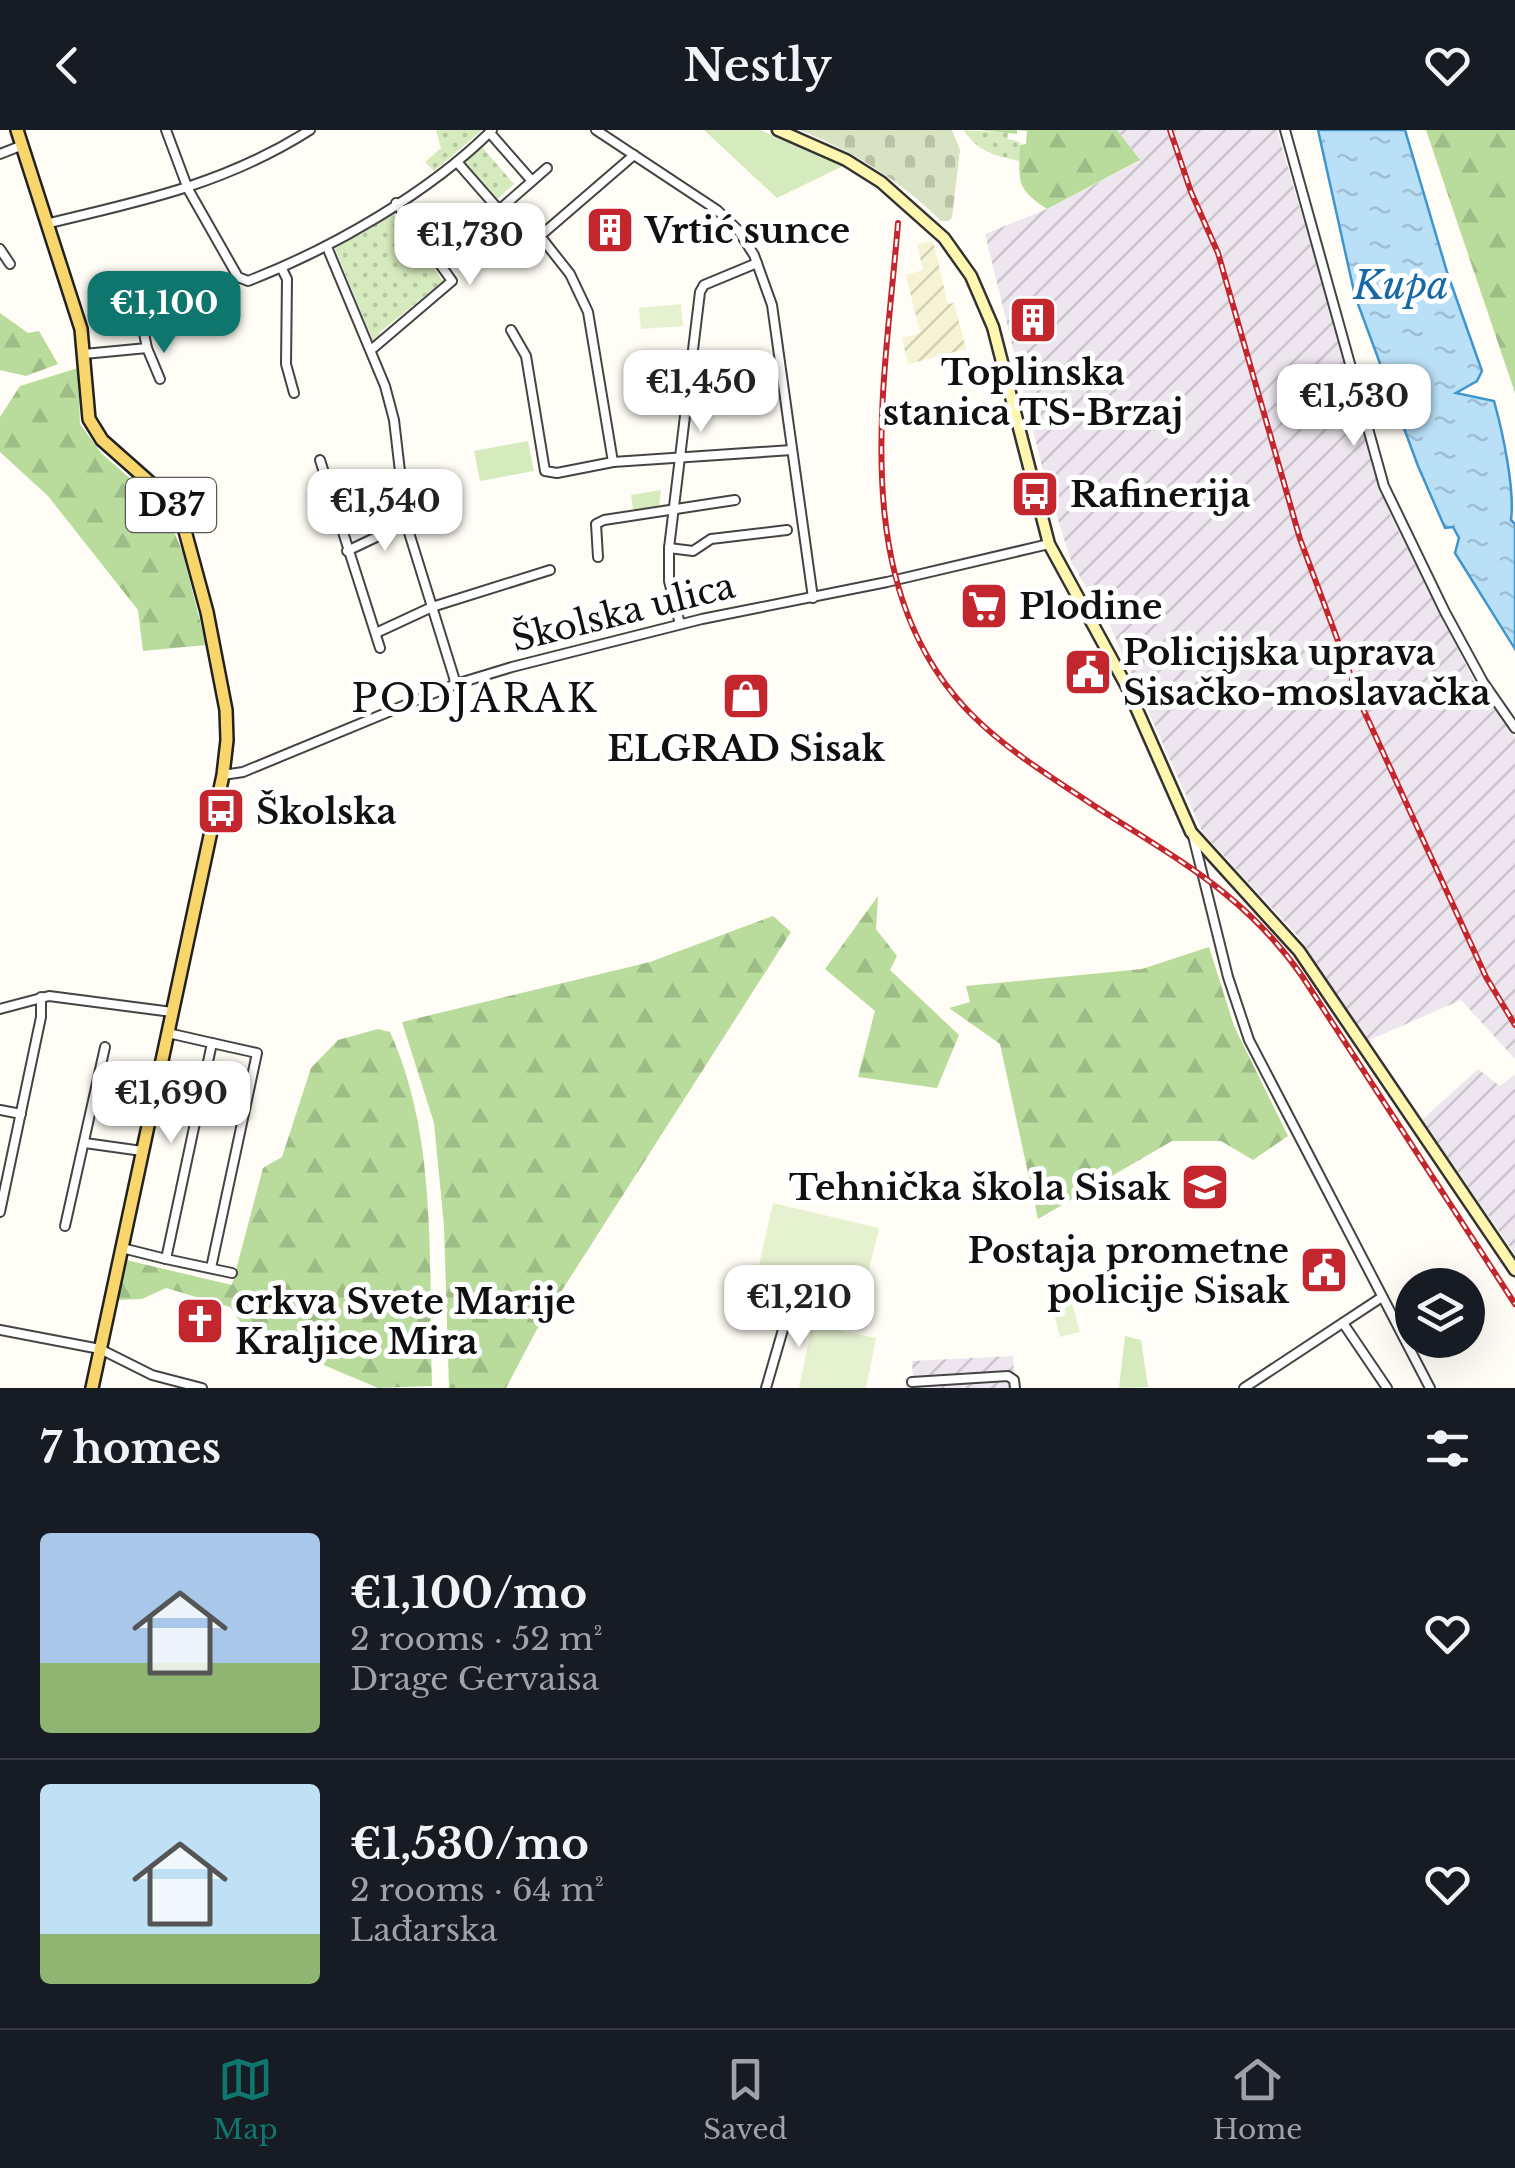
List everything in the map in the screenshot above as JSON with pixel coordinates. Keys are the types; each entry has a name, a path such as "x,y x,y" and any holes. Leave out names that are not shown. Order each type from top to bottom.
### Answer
{"main road":[{"name":"D37","path":"16,130 81,329 86,408 92,426 105,443 164,494 184,530 207,612 228,731 222,775 92,1388"},
{"path":"778,130 846,160 880,182 918,213 958,256 993,327 1049,544 1127,687 1192,832 1298,951 1515,1270"}],"street":[{"path":"166,130 188,189 238,277 248,281 327,247 457,162 491,132 532,181"},
{"path":"48,223 188,189 235,172 310,130"},
{"path":"596,130 728,220 758,263 772,304 812,598"},
{"path":"1285,130 1384,486 1445,612 1515,728"},
{"path":"0,154 22,145"},
{"path":"613,462 588,312 570,274 540,236 634,155"},
{"path":"457,162 500,210 548,168"},
{"path":"372,350 452,282 396,203"},
{"path":"327,247 372,350 394,420 406,522 456,684"},
{"path":"0,249 10,264"},
{"path":"680,624 669,581 669,548 701,288 758,263"},
{"path":"282,269 287,278 286,364 294,394"},
{"path":"133,279 147,348 160,379"},
{"path":"511,330 526,356 545,471 557,473 613,462 792,450"},
{"path":"84,354 147,348"},
{"path":"320,460 380,648"},
{"path":"598,557 596,524 631,514 735,500"},
{"path":"347,552 406,522"},
{"path":"669,548 693,551 710,539 788,530"},
{"name":"Školska ulica","path":"222,775 243,772 456,684 680,624 1049,544"},
{"path":"376,634 432,606 550,570"},
{"path":"1192,832 1228,977 1249,1040 1430,1388"},
{"path":"0,1010 42,996 172,1012"},
{"path":"0,1212 42,996"},
{"path":"168,1034 257,1053 211,1268"},
{"path":"166,1258 212,1043"},
{"path":"65,1226 104,1047"},
{"path":"0,1110 21,1114"},
{"path":"85,1142 142,1151"},
{"path":"122,1248 232,1273"},
{"path":"1244,1388 1382,1298"},
{"path":"766,1388 790,1302"},
{"path":"1343,1322 1387,1388"},
{"path":"0,1330 100,1350 152,1374 202,1388"},
{"path":"912,1382 1006,1376 1013,1379 1015,1388"}],"shaded area":[{"path":"1117,130 1277,130 1389,512 1475,683 1515,737 1515,1059 1461,1000 1367,1041 1303,942 1203,833 1110,626 1072,564 1045,479 985,234 1047,209 1140,161"},
{"path":"933,241 948,304 954,303 966,349 908,364 902,338 920,333 906,275 923,270 917,244"},
{"path":"1478,1069 1500,1086 1515,1074 1515,1254 1422,1120"},
{"path":"1013,1356 1015,1388 906,1388 905,1378 913,1378 912,1361"}],"green space":[{"path":"436,130 481,131 434,171 425,162 441,148"},
{"path":"704,130 760,130 843,166 777,198"},
{"path":"799,130 952,130 960,150 952,217 941,221 875,168"},
{"path":"964,130 1008,133 1008,139 1020,142 1020,161 981,148"},
{"path":"979,130 1017,130 1017,134"},
{"path":"1017,130 1117,130 1140,160 1047,209 1021,183 1020,145 1026,144 1027,131"},
{"path":"1426,130 1515,130 1515,393"},
{"path":"482,147 514,184 496,200 463,164"},
{"path":"390,210 443,281 379,333 381,338 377,342 373,341 334,246"},
{"path":"681,304 683,326 641,329 639,308"},
{"path":"0,313 28,333 39,331 58,364 26,376 0,370"},
{"path":"78,368 80,424 102,454 164,508 183,553 206,645 143,651 138,610 48,496 0,452 0,417 20,386"},
{"path":"528,441 534,471 480,481 474,451"},
{"path":"661,490 659,507 633,510 631,495"},
{"path":"878,896 876,929 897,956 890,970 959,1035 937,1088 858,1077 875,1011 825,969"},
{"path":"773,916 791,932 536,1331 506,1388 449,1388 444,1226 434,1123 402,1022 650,962"},
{"path":"1209,947 1234,1026 1288,1136 1253,1160 1221,1141 1172,1141 1038,1219 1000,1044 949,1008 970,1002 966,986 1142,969"},
{"path":"378,1029 390,1032 406,1073 424,1161 432,1386 378,1388 248,1333 230,1307 166,1288 142,1299 118,1300 126,1260 232,1285 263,1168 282,1157 311,1068 338,1040"},
{"path":"773,1203 879,1228 862,1299 757,1274"},
{"path":"1069,1293 1080,1332 1060,1337 1050,1298"},
{"path":"812,1325 876,1338 866,1388 799,1388"},
{"path":"1125,1336 1141,1340 1148,1387 1119,1388"}],"water":[{"name":"Kupa","path":"1318,130 1405,130 1447,272 1482,371 1477,381 1456,393 1494,401 1501,429 1510,478 1511,520 1515,524 1515,649 1455,553 1459,538 1453,527 1445,528 1418,466 1355,296"}],"railway":[{"path":"1170,130 1218,253 1300,539 1364,711 1486,977 1515,1025"},
{"path":"898,223 886,350 882,482 889,546 905,607 932,664 972,715 1000,740 1206,879 1256,921 1302,976 1515,1304"}],"place":[{"name":"Vrtić sunce","path":"610,230"},
{"name":"Toplinska stanica TS-Brzaj","path":"1033,320"},
{"name":"Rafinerija","path":"1035,494"},
{"name":"Plodine","path":"984,606"},
{"name":"Policijska uprava Sisačko-moslavačka","path":"1088,672"},
{"name":"ELGRAD Sisak","path":"746,696"},
{"name":"Školska","path":"221,811"},
{"name":"Tehnička škola Sisak","path":"1205,1187"},
{"name":"Postaja prometne policije Sisak","path":"1324,1270"},
{"name":"crkva Svete Marije Kraljice Mira","path":"200,1321"}],"district":[{"name":"PODJARAK","path":"475,698"}]}
